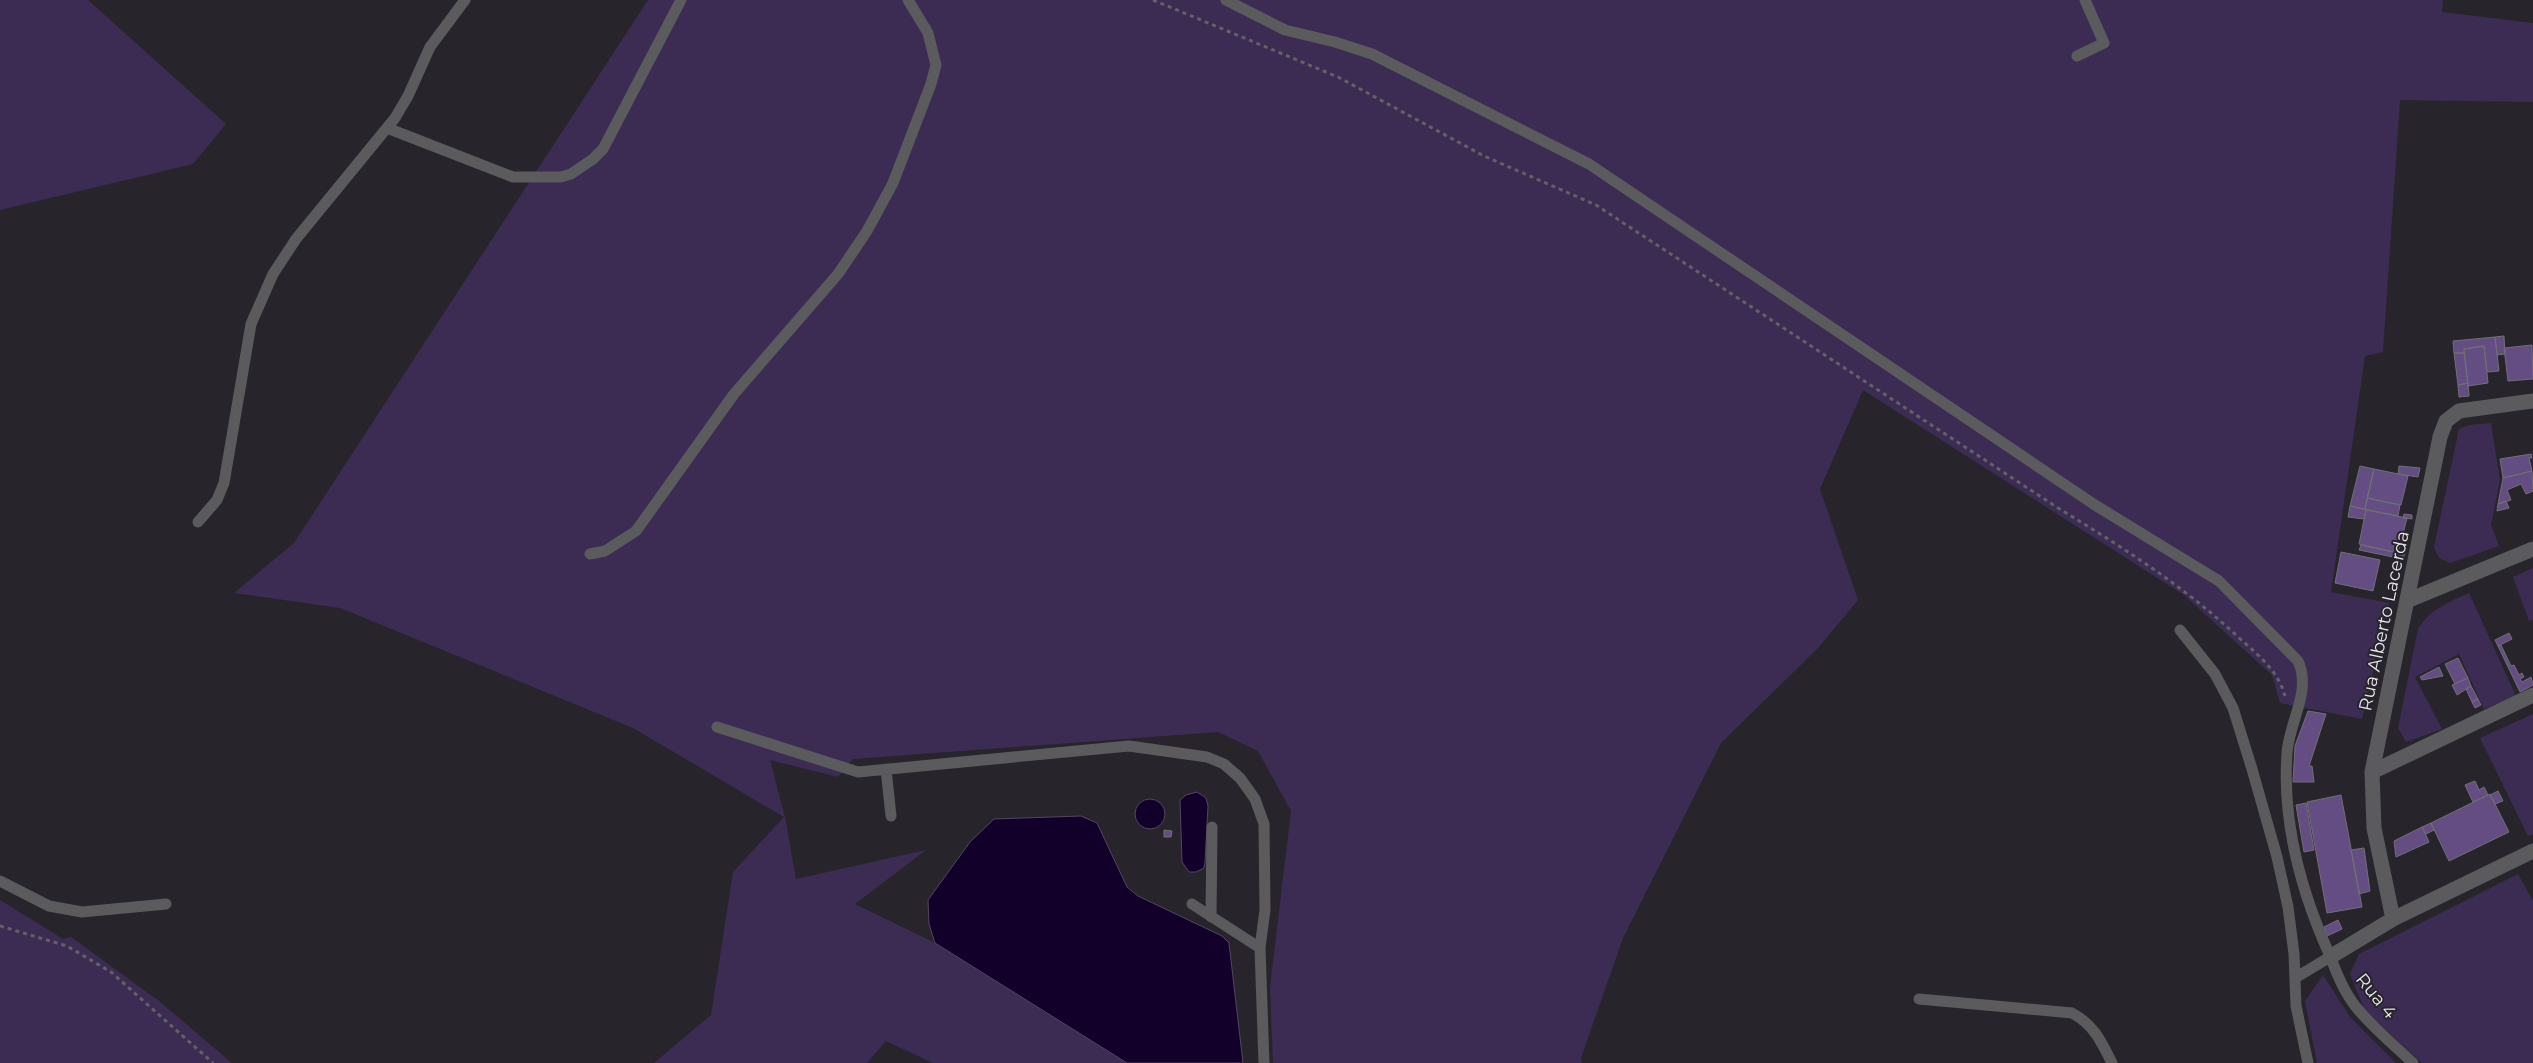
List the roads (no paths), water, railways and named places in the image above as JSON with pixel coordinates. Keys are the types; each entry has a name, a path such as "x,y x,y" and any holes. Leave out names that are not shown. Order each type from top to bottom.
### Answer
{"street":[{"name":"Rua Alberto Lacerda","path":"2393,919 2374,828 2372,772 2409,600 2440,436 2446,421 2459,411 2533,401"},
{"path":"2409,600 2533,549"},
{"path":"2372,772 2533,694"},
{"path":"2330,957 2393,919 2533,851"}],"lane":[{"path":"198,522 217,500 224,484 251,324 273,274 296,239 387,128 408,96 430,47 465,0"},
{"path":"387,128 513,177 561,177 571,174 594,159 602,150 681,0"},
{"path":"590,554 604,551 636,530 734,394 838,274 867,231 893,183 932,84 936,64 928,33 908,0"},
{"name":"Rua 4","path":"1226,0 1285,30 1336,42 1372,54 1589,164 2087,499 2219,581 2298,661 2304,676 2304,686 2288,741 2285,780 2299,872 2318,931 2339,980 2356,1007 2413,1063"},
{"path":"2077,56 2104,43 2085,0"},
{"path":"2180,630 2215,674 2233,708 2277,857 2288,907 2296,1006 2308,1063"},
{"path":"717,727 858,772 1130,746 1207,757 1224,764 1240,778 1255,799 1264,824 1265,910 1260,948 1264,1063"},
{"path":"886,769 891,816"},
{"path":"1211,917 1212,827"},
{"path":"0,881 49,906 82,912 166,904"},
{"path":"1192,904 1260,948"},
{"path":"2295,978 2330,957"},
{"path":"1919,999 2072,1013 2086,1021 2100,1039 2112,1063"}]}
